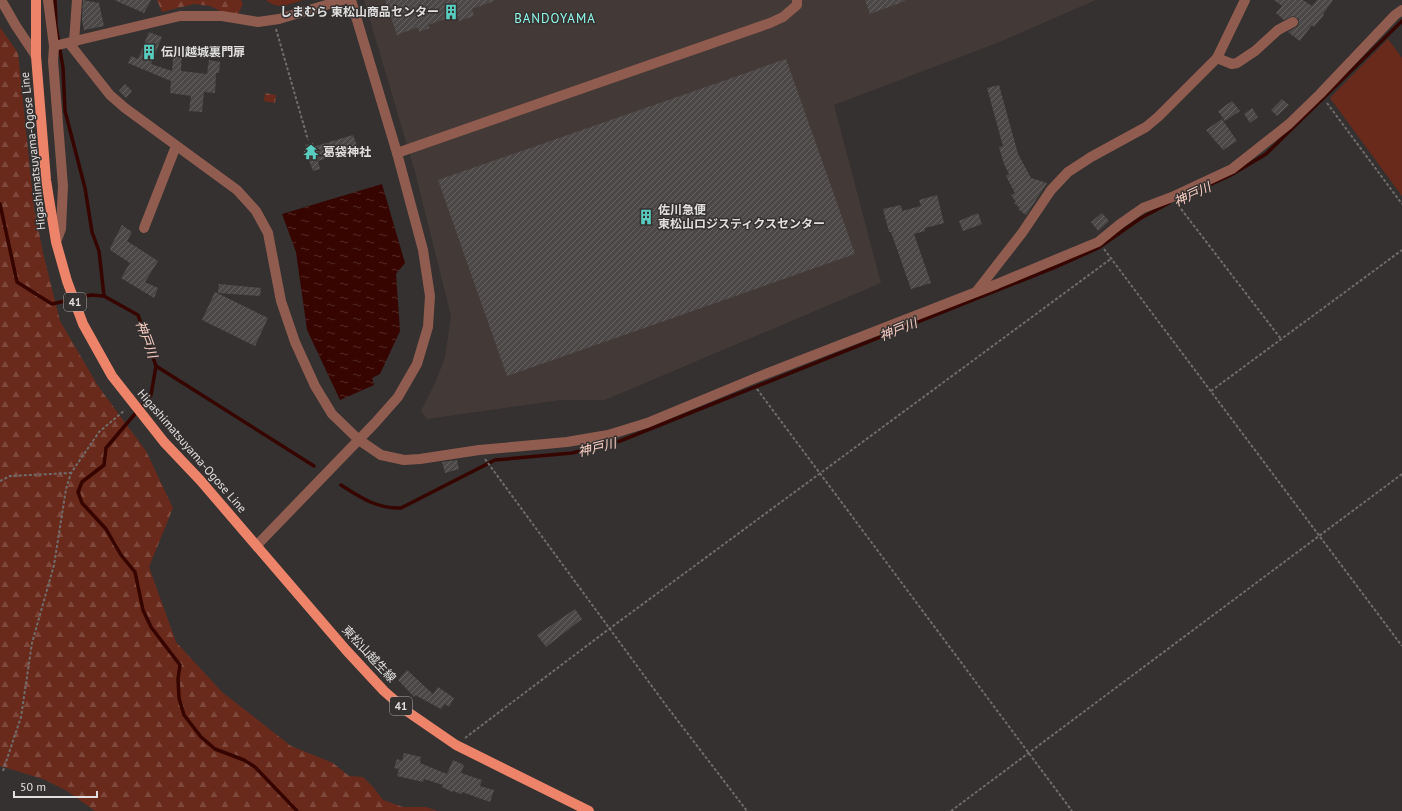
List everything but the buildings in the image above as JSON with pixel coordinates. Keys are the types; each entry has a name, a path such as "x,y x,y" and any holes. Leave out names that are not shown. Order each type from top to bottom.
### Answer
{"main road":[{"name":"Higashimatsuyama-Ogose Line","path":"36,0 36,56 46,180 56,242 67,281 83,324 112,376 133,404 164,442 200,480 257,545"},
{"name":"東松山越生線","path":"257,545 346,650 384,691 408,712 456,745 589,811"}],"street":[{"path":"1,0 36,56"},
{"path":"48,0 54,46 53,61 63,186 61,229 56,242"},
{"path":"77,0 72,43 110,95 176,146 237,190 256,211 268,234 281,300 295,342 315,386 332,414 359,440 381,454 404,460 479,450 567,442 608,435 647,423 1098,242 1143,208 1172,197 1232,169 1289,124 1320,94 1395,15 1402,10"},
{"path":"54,46 72,43 180,16 222,16 258,22 274,20 343,0"},
{"path":"257,545 359,440 398,396 417,364 428,327 430,296 423,250 397,153 351,0"},
{"path":"397,153 770,23 787,14 797,5 797,0"},
{"path":"976,292 1022,233 1051,190 1068,172 1090,157 1146,127 1218,58 1245,0"},
{"path":"1218,58 1232,64 1237,63 1255,51 1278,30 1294,22"},
{"path":"144,228 176,146"}],"path":[{"path":"274,20 308,140"},
{"path":"1320,94 1402,204"},
{"path":"1172,197 1281,339"},
{"path":"1098,242 1112,258 1402,646"},
{"path":"1211,391 1402,250"},
{"path":"456,745 609,629 1112,258"},
{"path":"751,380 819,474 1072,811"},
{"path":"3,771 21,717 32,643 54,565 66,489 71,473 99,432 133,404"},
{"path":"479,450 609,629 747,811"},
{"path":"0,481 10,476 71,473"},
{"path":"951,811 1402,474"}],"shaded area":[{"path":"364,0 1096,0 997,43 834,105 881,283 605,400 561,400 427,419 421,411 436,381 445,357 451,316 415,172"}],"green space":[{"path":"157,0 241,0 243,4 238,14 220,11 210,6 194,4 162,12"},
{"path":"266,0 303,0 284,6 279,6"},
{"path":"0,27 18,53 34,208 44,257 60,321 98,386 146,451 173,508 149,567 176,642 222,692 291,746 333,763 349,776 363,777 383,800 403,807 426,807 438,811 95,811 67,791 43,779 0,766"},
{"path":"1388,39 1402,58 1402,196 1330,98"},
{"path":"265,93 276,95 275,103 264,101"}],"water":[{"path":"382,184 405,263 396,274 400,331 380,374 372,378 374,385 340,400 307,330 296,252 282,214"}],"waterway":[{"path":"55,0 56,26 63,68 65,111 85,188 92,232 99,251 104,296"},
{"name":"神戸川","path":"1181,198 1231,175 1266,154 1402,21"},
{"name":"神戸川","path":"341,485 362,498 376,504 384,507 401,508 495,460 572,453 620,441 1058,266 1098,248 1141,218 1169,203"},
{"name":"神戸川","path":"0,204 17,282 52,304 91,295 104,296 138,315 156,366 314,466"},
{"path":"156,366 151,395 106,448 104,465 82,482 78,492 82,503 106,529 121,555 135,572 143,610 151,627 180,665 178,679 179,698 184,715 201,737 215,749 244,760 255,767 297,811"}],"place":[{"name":"しまむら 東松山商品センター","path":"451,12"},
{"name":"伝川越城裏門扉","path":"149,52"},
{"name":"葛袋神社","path":"311,152"},
{"name":"佐川急便 東松山ロジスティクスセンター","path":"646,217"}],"district":[{"name":"BANDOYAMA","path":"555,18"}]}
